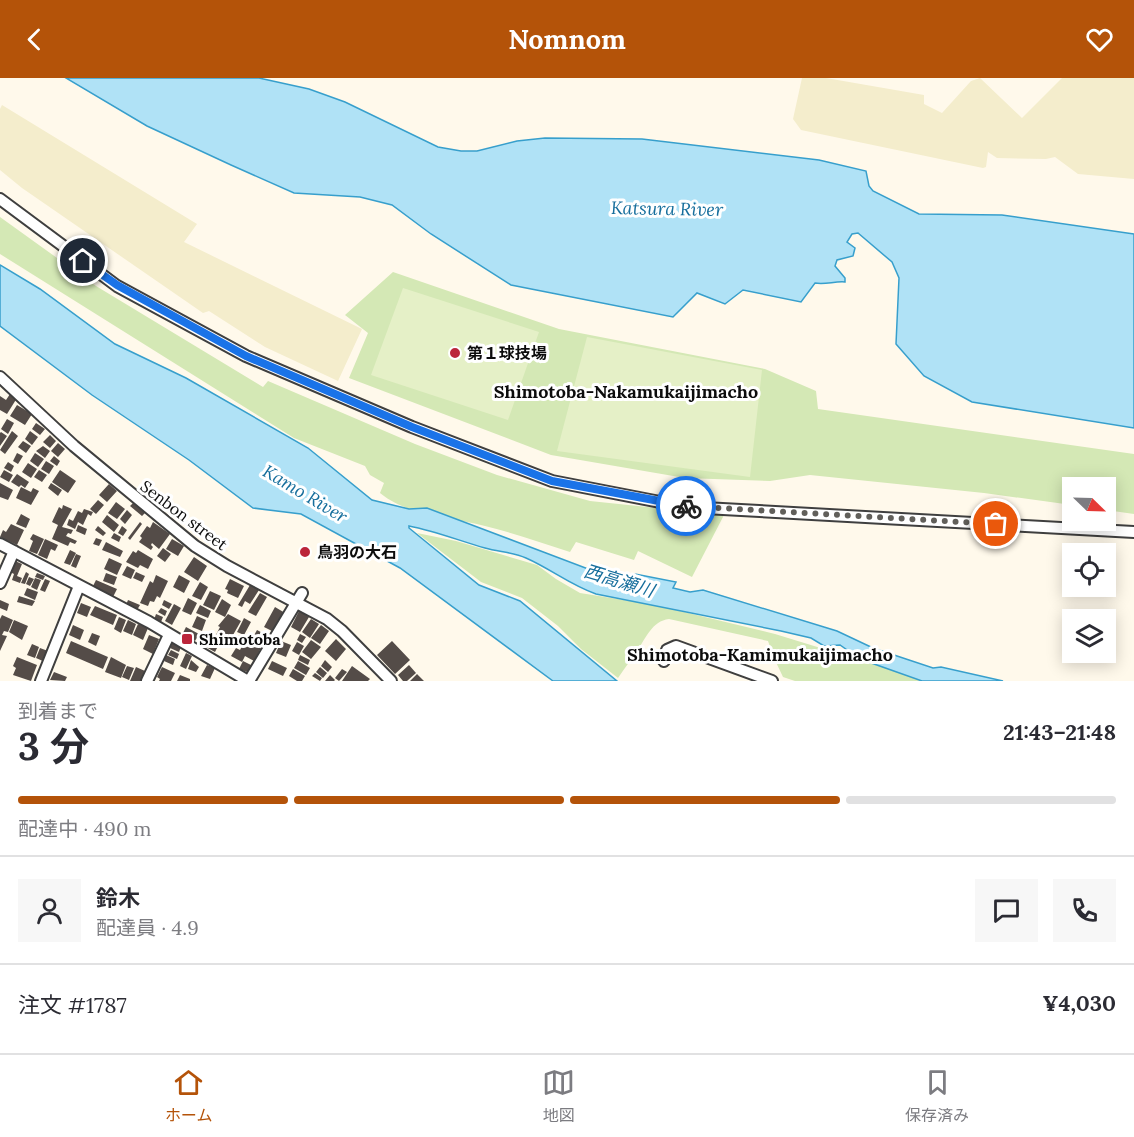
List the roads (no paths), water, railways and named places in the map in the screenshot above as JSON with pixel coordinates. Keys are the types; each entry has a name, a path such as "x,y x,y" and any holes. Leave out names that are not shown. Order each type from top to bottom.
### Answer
{"street":[{"path":"0,199 117,285 246,356 412,427 552,481 686,507 1134,532"},
{"name":"Senbon street","path":"0,377 74,446 195,546 227,566 299,598 342,631 390,681"},
{"path":"0,544 249,681 299,598"},
{"path":"0,583 14,551"},
{"path":"41,681 79,586"},
{"path":"147,681 169,635"},
{"path":"664,661 667,650 676,645 772,681"}],"water":[{"name":"Katsura River","path":"66,78 259,78 309,89 345,102 438,147 477,151 517,141 545,138 642,139 819,160 866,171 869,186 873,191 919,214 1002,215 1134,234 1134,428 972,402 924,376 896,344 899,278 892,262 858,233 852,234 847,242 855,248 853,256 837,260 835,266 845,278 845,282 815,283 801,302 743,290 725,304 697,293 673,317 511,285 431,234 392,205 360,197 294,193 147,126"},
{"path":"0,265 40,289 115,344 186,378 308,448 372,500 409,509 427,508 604,575 635,574 676,582 673,588 690,592 703,590 837,631 873,648 933,668 941,667 1003,681 922,681 860,659 840,645 824,646 811,638 781,631 596,594 521,556 409,526 479,585 520,601 617,681 553,681 400,568 301,514 253,508 189,460 92,395 0,326"}],"place":[{"name":"第１球技場","path":"455,353"},
{"name":"鳥羽の大石","path":"305,552"},
{"name":"Shimotoba","path":"187,639"}],"district":[{"name":"Shimotoba-Nakamukaijimacho","path":"626,392"},
{"name":"Shimotoba-Kamimukaijimacho","path":"760,655"}],"water label":[{"name":"Kamo River","path":"305,494"},
{"name":"西高瀬川","path":"619,581"}]}
